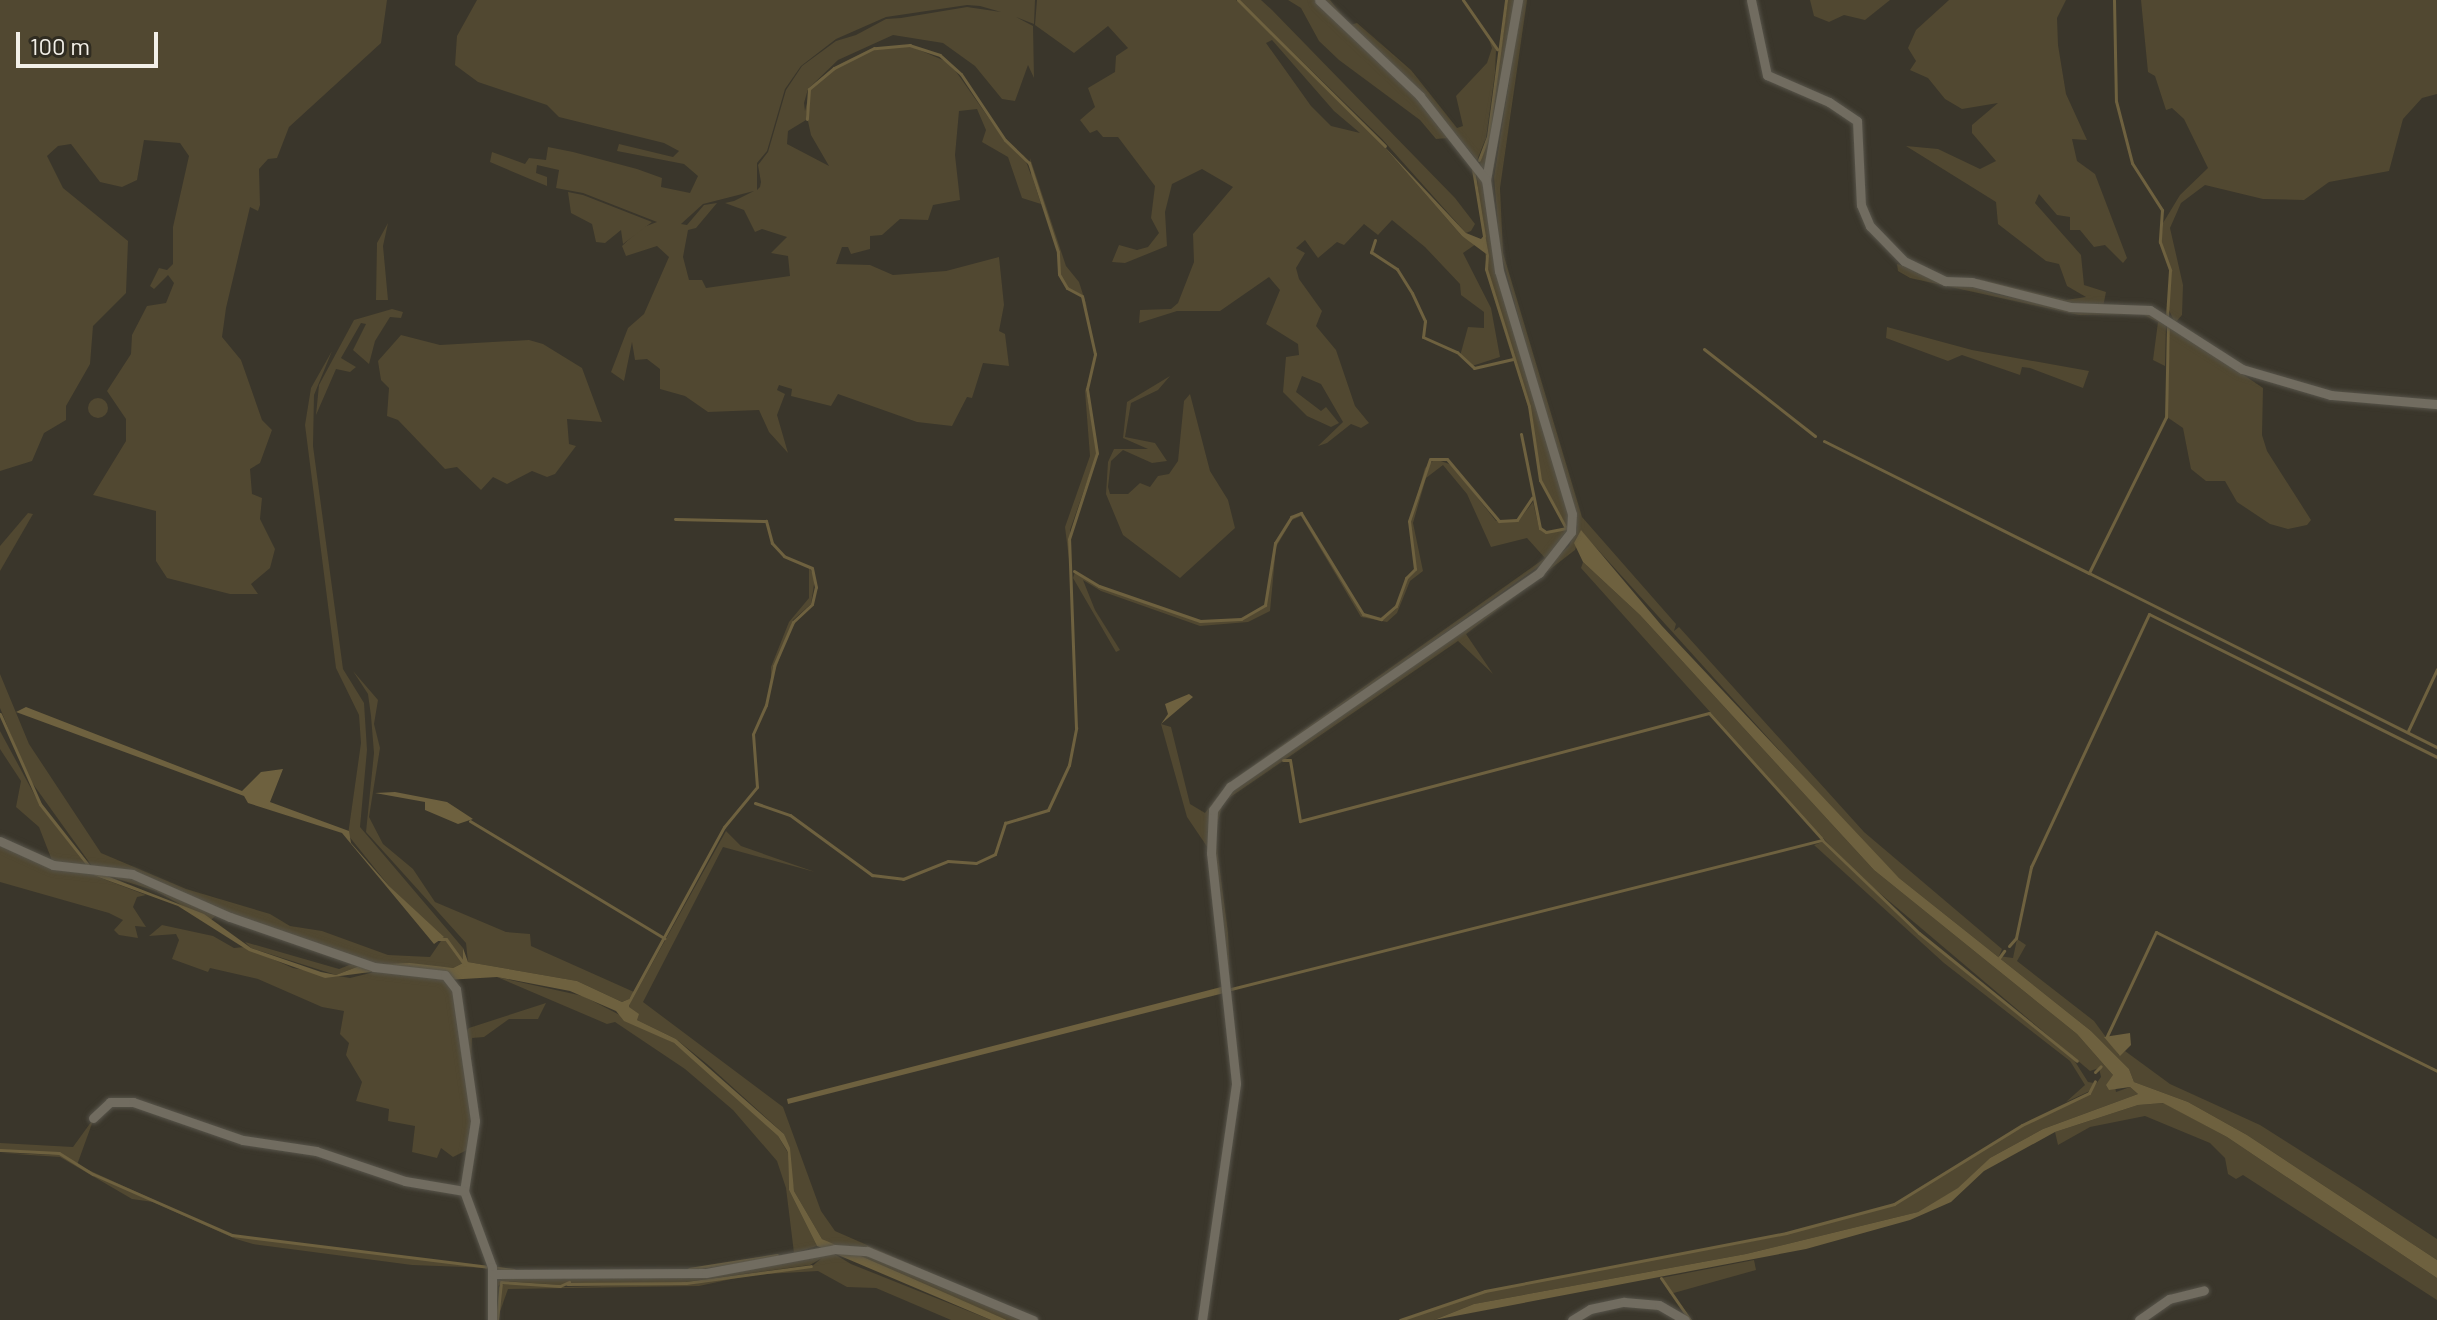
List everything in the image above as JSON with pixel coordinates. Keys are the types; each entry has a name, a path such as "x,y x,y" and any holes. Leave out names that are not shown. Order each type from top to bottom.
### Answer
{"street":[{"path":"1319,0 1420,96 1486,180"},
{"path":"1202,1320 1236,1083 1211,853 1213,810 1230,787 1539,573 1571,532 1572,514 1499,271 1486,180 1497,142 1518,0"},
{"path":"1751,0 1767,75 1829,102 1857,121 1861,205 1870,226 1904,261 1945,281 1972,282 2055,304 2150,310 2242,369 2331,395 2437,404"},
{"path":"0,841 53,865 132,874 230,917 374,967 445,975 456,989 475,1121 464,1191 494,1274 492,1320"},
{"path":"93,1118 110,1102 133,1102 243,1140 316,1151 405,1181 464,1191"},
{"path":"494,1274 706,1273 835,1249 867,1251 1033,1320"},
{"path":"2139,1320 2169,1299 2204,1290"},
{"path":"1572,1320 1590,1309 1624,1302 1659,1305 1685,1320"}],"shaded area":[{"path":"0,0 387,0 381,43 289,127 277,158 268,159 259,169 260,205 258,211 250,207 226,308 222,337 241,360 262,420 272,430 260,463 250,469 252,494 262,498 260,519 275,549 270,568 251,584 258,594 230,594 167,578 156,561 156,511 93,495 126,441 126,419 107,391 131,354 132,335 147,306 166,303 174,283 168,275 154,289 150,286 159,268 167,270 173,264 173,227 189,156 180,143 144,140 137,180 122,187 100,182 71,144 58,146 47,156 63,188 128,241 126,293 93,326 90,364 66,406 66,420 44,433 32,461 0,471"},
{"path":"477,0 1035,0 1034,24 1016,17 1033,26 1034,78 1028,65 1015,101 1002,99 975,66 943,43 893,35 838,60 808,89 805,111 810,90 834,69 875,49 910,46 950,63 1005,141 1024,156 1031,175 1030,158 1066,266 1079,282 1088,310 1082,295 1068,288 1059,274 1059,251 1033,179 1041,204 1022,198 1008,157 982,142 986,130 977,109 959,111 955,155 960,200 933,205 928,220 900,219 882,235 870,236 870,249 851,254 848,247 842,247 836,264 870,265 893,275 946,271 999,257 1004,305 999,331 1005,334 1009,366 983,363 972,398 967,397 952,426 917,422 838,394 831,406 791,396 792,389 779,385 777,390 785,394 777,415 788,453 769,432 759,410 708,412 685,396 660,389 660,369 647,359 635,360 632,342 624,381 611,372 628,328 644,314 669,257 657,246 626,256 622,246 641,228 657,222 583,193 556,188 559,170 537,165 536,173 547,177 547,186 490,162 492,152 525,164 529,158 546,160 548,147 637,169 662,178 661,187 690,193 698,176 684,164 617,151 619,144 673,157 679,151 664,143 559,117 547,105 478,82 455,65 457,36","holes":["967,5 1001,12 967,7 886,19 856,35 836,41 802,66 786,90 768,152 758,165 761,182 757,190 757,163 767,151 785,89 801,66 836,39 886,17","806,112 811,135 829,166 787,144 788,131 806,120","754,191 725,203 744,210 755,232 762,229 787,237 771,253 788,256 790,276 706,288 702,280 689,280 683,257 688,230 696,228 717,203 704,205 687,225 681,224 703,204"]},
{"path":"1037,0 1236,0 1381,143 1462,236 1476,244 1463,253 1491,308 1500,357 1472,366 1460,356 1468,327 1484,328 1484,312 1461,295 1460,284 1425,247 1392,220 1378,235 1364,224 1344,245 1337,242 1318,258 1305,240 1296,248 1305,253 1296,268 1299,279 1322,311 1316,326 1336,350 1355,406 1369,423 1361,428 1351,424 1327,443 1318,446 1343,422 1321,384 1302,376 1296,392 1321,411 1326,407 1339,423 1331,427 1307,416 1283,392 1286,357 1299,355 1298,344 1266,324 1280,290 1269,277 1220,311 1177,311 1139,323 1140,310 1171,309 1178,303 1194,262 1193,234 1233,187 1202,169 1172,184 1165,212 1167,246 1125,263 1112,262 1119,245 1137,250 1148,247 1159,233 1151,218 1155,186 1118,137 1103,137 1097,130 1090,133 1080,120 1095,107 1088,88 1115,72 1116,56 1128,48 1108,26 1074,53 1035,25","holes":["1272,40 1334,111 1360,133 1331,126 1311,106 1266,43"]},
{"path":"1239,0 1261,0 1272,10 1455,198 1475,224 1471,231 1466,233 1382,139"},
{"path":"1288,0 1316,0 1421,99 1448,138 1436,139 1420,120 1339,60 1319,41 1301,8"},
{"path":"1323,0 1330,0 1350,25 1357,23 1411,70 1457,128 1463,126 1456,96 1487,63 1492,48 1487,34 1496,50 1495,73 1486,138 1477,160 1423,95"},
{"path":"1508,0 1515,0 1485,173 1480,163 1489,137"},
{"path":"1522,0 1527,0 1500,188 1503,253 1582,517 1676,624 1674,631 1679,627 1864,832 2002,949 1999,956 2013,958 2017,939 2026,945 2017,961 2094,1021 2119,1055 2125,1051 2170,1084 2260,1125 2358,1187 2437,1239 2437,1260 2247,1135 2188,1102 2134,1082 2129,1069 2091,1031 1899,878 1865,845 1581,531 1575,550 1466,634 1493,674 1458,641 1223,802 1215,833 1228,933 1230,986 1212,832 1221,799 1544,569 1569,546 1577,528 1500,250 1494,177"},
{"path":"1810,0 1890,0 1865,20 1844,15 1829,22 1814,16"},
{"path":"1949,0 2066,0 2057,18 2058,45 2066,94 2087,140 2072,139 2077,161 2095,174 2127,258 2123,263 2105,245 2094,247 2080,230 2070,230 2070,217 2057,215 2039,194 2035,203 2081,255 2084,285 2106,292 2103,307 2070,305 1958,279 1979,279 2066,300 2086,297 2067,286 2059,264 2046,261 1998,224 1996,202 1906,146 1938,149 1980,169 1996,161 1972,133 1972,125 1998,103 1962,109 1945,99 1928,78 1910,70 1916,61 1908,48 1916,30"},
{"path":"2141,0 2437,0 2437,94 2422,98 2403,119 2389,171 2329,182 2304,200 2263,199 2205,185 2181,203 2170,228 2183,285 2182,315 2175,323 2168,308 2171,270 2161,242 2163,223 2180,195 2208,168 2184,119 2172,108 2166,110 2155,76 2148,72"},
{"path":"1381,143 1466,233 1481,239 1485,234 1489,256 1462,236"},
{"path":"1476,169 1483,179 1497,272 1568,514 1567,527 1541,480 1530,406 1487,269"},
{"path":"568,192 652,222 623,244 621,230 605,243 596,242 592,224 571,213"},
{"path":"388,223 383,246 388,300 376,300 377,243"},
{"path":"1897,264 1995,294 2071,310 2144,312 2166,324 2165,366 2153,360 2158,322 2142,314 2079,315 1910,278 1898,271"},
{"path":"392,309 403,312 401,318 390,317 375,341 369,364 353,350 366,324 361,323 341,358 356,367 350,372 336,369 316,415 319,385 354,320"},
{"path":"2170,325 2263,388 2262,435 2267,451 2311,520 2307,525 2288,529 2270,524 2237,502 2225,481 2206,481 2191,469 2183,428 2167,417"},
{"path":"1887,327 1972,350 2089,371 2083,388 2030,368 2022,367 2020,375 1962,355 1948,361 1886,338"},
{"path":"401,335 440,345 529,340 543,344 582,368 602,422 567,419 569,444 576,446 555,474 547,477 532,471 507,484 493,477 481,490 457,467 445,469 398,420 387,416 389,388 381,380 378,361"},
{"path":"332,351 314,395 313,446 343,669 364,703 367,750 360,827 463,948 463,963 453,968 375,965 230,916 131,872 94,869 28,777 0,708 0,674 29,744 101,853 186,889 270,914 290,926 322,931 388,955 430,957 443,938 389,886 348,835 361,743 359,715 336,668 305,425 311,388"},
{"path":"1091,374 1086,390 1097,453 1070,530 1071,575 1065,527 1090,456 1085,391"},
{"path":"1170,376 1158,390 1131,403 1125,437 1155,443 1167,461 1152,463 1123,450 1111,461 1108,487 1110,494 1128,494 1140,483 1150,487 1158,476 1169,474 1178,461 1184,401 1190,394 1210,471 1228,500 1235,528 1180,578 1123,535 1106,494 1108,462 1114,449 1148,449 1123,438 1127,402"},
{"path":"98,398 105,401 108,408 105,415 98,418 91,415 88,408 91,401"},
{"path":"1435,459 1452,465 1496,521 1519,520 1533,502 1539,528 1545,533 1567,530 1542,564 1273,755 1211,806 1208,848 1187,817 1161,724 1171,727 1190,804 1205,813 1227,784 1545,558 1527,538 1491,547 1467,494 1443,465 1426,478 1413,523 1423,571 1410,581 1397,613 1387,622 1361,617 1301,516 1292,520 1276,547 1270,611 1248,622 1200,626 1101,591 1083,580 1095,610 1120,650 1116,652 1073,578 1075,572 1099,586 1199,622 1243,619 1266,606 1276,543 1292,517 1302,514 1362,615 1383,620 1396,609 1405,582 1416,568 1410,521 1425,468"},
{"path":"28,513 33,514 0,571 0,546"},
{"path":"1581,530 1662,626 1899,878 2091,1031 2129,1069 2134,1082 2188,1102 2247,1135 2437,1260 2437,1278 2227,1137 2163,1103 2138,1105 2055,1132 1984,1171 1951,1202 1910,1220 1806,1249 1434,1320 1474,1304 1746,1254 1918,1212 1958,1188 1990,1158 2043,1129 2138,1094 2130,1087 2109,1090 2106,1085 2113,1075 2077,1034 1874,870 1640,615 1583,562 1574,543"},
{"path":"1583,562 1640,615 1874,870 2077,1034 2113,1075 2116,1092 2130,1087 2138,1094 2043,1129 1990,1158 1959,1188 1918,1212 1746,1254 1474,1304 1434,1320 1403,1320 1486,1291 1769,1238 1894,1205 2023,1126 2089,1094 2101,1077 2099,1068 2090,1071 1850,868 1581,568"},
{"path":"809,567 815,578 811,604 793,620 771,682 771,667 789,622 809,598"},
{"path":"353,671 378,700 374,724 380,748 369,817 383,844 413,869 435,902 506,932 530,934 531,946 634,992 629,999 622,1002 577,981 468,962 466,943 366,832 374,753 368,694"},
{"path":"1189,694 1193,697 1161,724 1168,714 1165,704"},
{"path":"26,707 242,791 261,772 283,769 270,802 349,831 351,843 389,886 444,937 434,944 342,833 248,803 244,796 16,712"},
{"path":"0,731 40,805 90,870 53,863 39,827 16,807 21,781 0,749"},
{"path":"395,792 447,802 473,819 458,824 425,810 425,802 375,793"},
{"path":"726,831 741,846 815,872 723,847 643,1002 783,1107 821,1211 835,1231 1038,1320 915,1267 836,1247 822,1239 794,1191 784,1134 707,1064 676,1039 637,1020 628,1007"},
{"path":"1822,842 1919,934 2074,1060 2088,1082 2094,1083 2092,1090 2066,1102 2085,1085 2070,1061 1944,963 1814,845"},
{"path":"0,844 56,868 93,875 146,895 137,897 133,907 146,927 135,926 138,938 119,935 114,930 123,920 109,913 0,882"},
{"path":"125,873 362,965 336,975 251,948 245,942 339,969 352,964 216,915 210,921 156,891 102,874"},
{"path":"102,874 204,914 251,948 321,972 336,975 362,965 410,963 453,968 463,963 463,948 468,962 577,981 622,1002 629,999 629,1007 639,1014 637,1020 676,1039 784,1134 790,1148 794,1191 822,1239 1007,1320 991,1320 817,1246 789,1190 788,1152 778,1136 674,1043 624,1021 616,1011 570,991 497,977 446,980 378,971 325,978 249,951 178,906 93,875"},
{"path":"162,925 213,936 234,948 245,947 293,968 350,978 378,971 417,972 446,980 455,991 473,1122 471,1148 453,1157 441,1148 437,1158 412,1152 415,1126 388,1121 389,1109 356,1101 362,1082 346,1055 349,1043 340,1034 344,1011 322,1007 258,979 210,968 208,972 172,959 179,940 176,934 149,936"},
{"path":"497,977 583,996 674,1043 697,1062 778,1136 788,1153 789,1190 817,1246 794,1253 786,1188 777,1161 733,1110 685,1069 615,1022 607,1024"},
{"path":"1225,986 1224,993 788,1104 787,1099"},
{"path":"546,1003 538,1019 509,1019 484,1037 472,1038 471,1063 464,1033 469,1028"},
{"path":"2130,1033 2131,1045 2120,1056 2104,1037"},
{"path":"2164,1103 2227,1137 2437,1278 2437,1300 2243,1175 2236,1179 2228,1174 2225,1158 2210,1143 2145,1116 2090,1127 2058,1145 2055,1132 2138,1105"},
{"path":"94,1118 77,1165 233,1236 491,1268 412,1265 253,1244 236,1239 153,1202 132,1199 60,1157 0,1153 61,1155 0,1150 0,1143 73,1147"},
{"path":"831,1252 851,1264 991,1320 951,1320 876,1288 847,1287 818,1271 753,1275 811,1267 822,1258 810,1265 686,1282 560,1285 504,1281 498,1286 496,1320 496,1282 506,1277 613,1277 754,1267"},
{"path":"846,1252 866,1253 1022,1320 1007,1320"},
{"path":"1754,1260 1756,1270 1670,1294 1661,1278"},
{"path":"747,1276 699,1286 508,1289 497,1320 499,1287 507,1282 561,1287 685,1284"}],"waterway":[{"path":"1238,0 1385,146"},
{"path":"1463,0 1497,49"},
{"path":"1479,160 1488,137 1506,0"},
{"path":"2114,0 2116,101 2132,163 2162,210 2160,242 2170,270 2167,317"},
{"path":"755,803 790,815 872,875 903,879 948,861 976,863 995,854 1005,823 1048,810 1069,765 1076,728 1069,539 1097,453 1087,389 1095,354 1082,296 1067,288 1059,274 1058,252 1029,163 1005,140 961,74 940,55 910,45 874,48 834,68 809,89 807,119"},
{"path":"1473,169 1484,236"},
{"path":"1375,240 1371,252 1397,269 1412,293 1425,321 1423,337 1457,352 1474,368 1513,359"},
{"path":"1487,255 1486,269 1529,406 1540,480 1566,528"},
{"path":"2168,324 2166,417 2089,573 2437,747"},
{"path":"1704,349 1815,436"},
{"path":"1521,434 1540,528 1546,532 1566,528"},
{"path":"1824,441 2089,573"},
{"path":"1074,571 1099,586 1200,621 1241,619 1265,605 1275,543 1291,517 1301,513 1363,614 1381,619 1396,606 1406,578 1415,569 1409,521 1430,459 1447,459 1499,521 1517,520 1532,498"},
{"path":"628,1003 724,827 757,787 753,734 766,705 774,666 793,622 812,604 816,587 812,568 784,556 772,543 766,521 675,519"},
{"path":"2009,946 2016,938 2031,867 2149,614 2437,757"},
{"path":"2408,731 2437,669"},
{"path":"1283,760 1290,760 1300,821 1709,713 1821,838"},
{"path":"0,714 40,804 88,865"},
{"path":"470,821 664,938"},
{"path":"1227,990 1822,840 1919,933 2077,1061"},
{"path":"2107,1036 2156,932 2437,1071"},
{"path":"438,939 446,939 465,965"},
{"path":"1999,958 2004,951"},
{"path":"2095,1072 2101,1066"},
{"path":"1400,1320 1485,1291 1786,1233 1894,1204 2022,1125 2089,1093 2095,1081"},
{"path":"0,1150 59,1153 93,1174 232,1235 514,1270"},
{"path":"689,1269 777,1255"},
{"path":"567,1284 686,1283 811,1266"},
{"path":"1661,1278 1690,1320"},
{"path":"497,1320 501,1282 560,1286 569,1282"}]}
